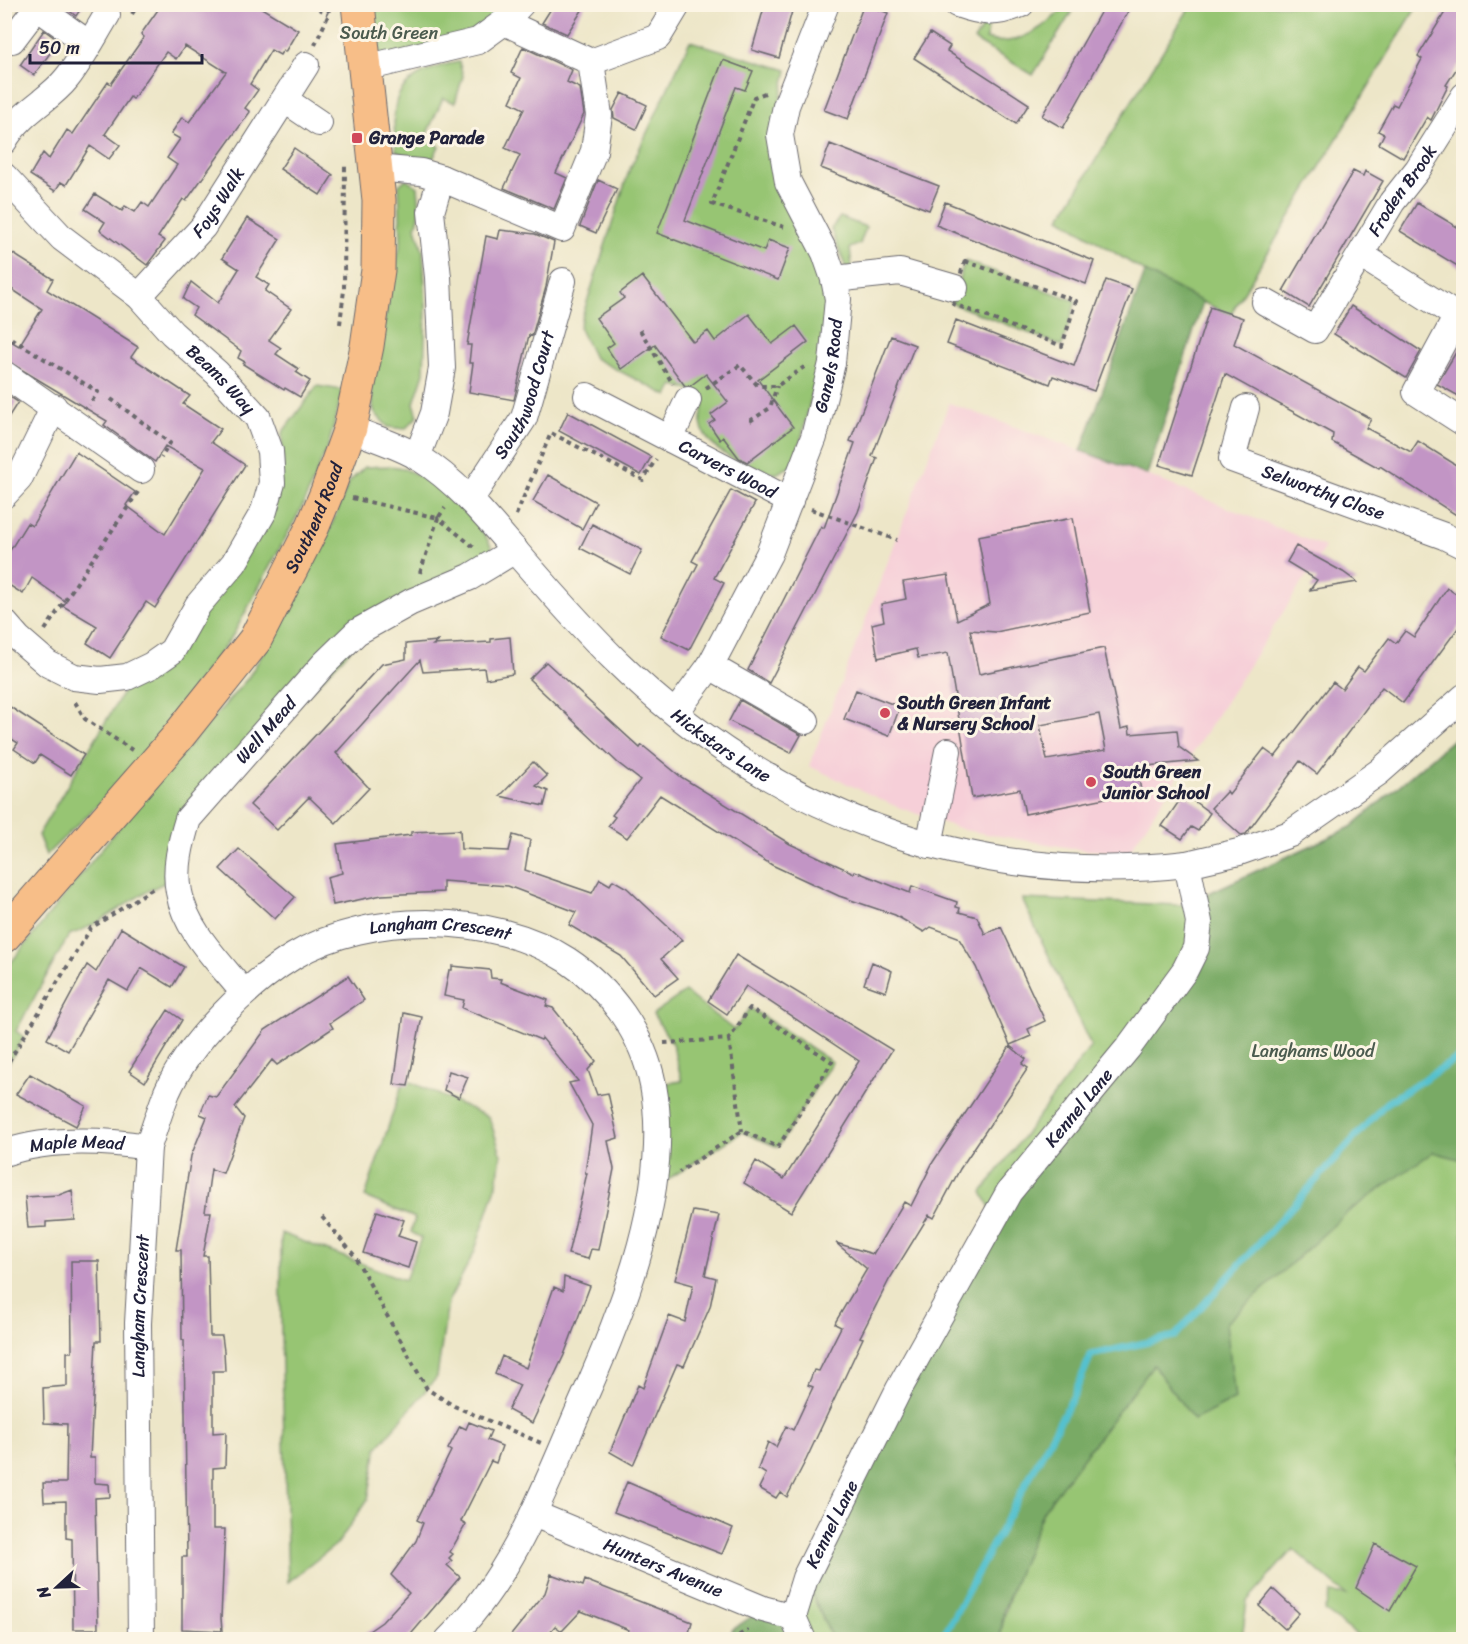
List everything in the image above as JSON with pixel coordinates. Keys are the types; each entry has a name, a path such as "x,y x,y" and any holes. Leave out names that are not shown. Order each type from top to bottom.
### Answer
{"main road":[{"name":"Southend Road","path":"4,936 176,739 255,640 313,526 327,492 350,428 367,346 378,270 379,200 364,68 344,9"}],"street":[{"path":"591,62 658,37 678,4"},
{"name":"Ganels Road","path":"676,712 710,666 769,554 814,437 833,348 838,299 834,279 788,182 780,135 786,106 826,4"},
{"path":"957,4 982,13 1006,11 1021,4"},
{"path":"12,40 37,7 89,44"},
{"path":"364,68 478,41 512,13 591,62 599,115 594,151 562,229 441,178 421,172 375,168"},
{"path":"4,141 11,129 37,103 66,80 107,15"},
{"name":"Foys Walk","path":"138,296 203,227 306,65"},
{"name":"Froden Brook","path":"1265,302 1315,330 1392,202 1418,169 1464,96"},
{"path":"285,100 320,123"},
{"name":"Beams Way","path":"4,176 62,237 138,296 172,333 217,373 258,418 270,451 272,483 264,511 234,562 198,605 171,651 152,665 127,676 100,680 62,673 31,650 4,622"},
{"path":"417,457 434,413 442,368 438,277 431,212 441,178"},
{"name":"Froden Brook","path":"1360,255 1460,311 1416,392 1464,423"},
{"path":"834,279 900,272 955,288"},
{"name":"Southwood Court","path":"464,495 524,418 563,282"},
{"path":"4,374 141,470"},
{"path":"587,396 670,439"},
{"name":"Carvers Wood","path":"688,400 670,439 790,501"},
{"path":"4,495 19,479 54,407"},
{"name":"Selworthy Close","path":"1246,408 1232,459 1444,536 1464,546"},
{"name":"Hickstars Lane","path":"350,428 417,457 464,495 505,551 615,661 676,712 755,770 797,794 882,830 929,846 1026,865 1080,870 1136,870 1187,864"},
{"name":"Well Mead","path":"244,993 194,927 179,893 180,846 188,819 324,663 357,632 505,551"},
{"path":"710,666 806,721"},
{"path":"1187,864 1239,852 1290,834 1379,772 1464,697"},
{"path":"929,846 948,751"},
{"name":"Kennel Lane","path":"798,1628 805,1578 898,1389 1009,1192 1128,1048 1185,970 1196,948 1199,922 1187,864"},
{"name":"Langham Crescent","path":"141,1640 138,1323 148,1147 168,1089 215,1023 244,993 294,956 338,935 393,924 460,925 494,931 531,943 567,959 606,992 630,1023 647,1062 655,1103 656,1143 651,1190 641,1247 626,1297 534,1514 496,1582 448,1640"},
{"name":"Maple Mead","path":"4,1153 63,1143 114,1142 148,1147"},
{"name":"Hunters Avenue","path":"534,1514 764,1609 798,1628"}],"path":[{"path":"311,4 344,9"},
{"path":"328,4 344,9"},
{"path":"306,65 344,9"},
{"path":"796,81 754,97 712,204 816,238"},
{"path":"338,335 344,290 345,155"},
{"path":"965,261 1076,302 1062,345 951,303 955,288 965,261"},
{"path":"640,330 659,363 688,400 740,365 758,386 777,386 833,348"},
{"path":"4,334 98,392 77,423"},
{"path":"750,421 770,408 777,386"},
{"path":"31,650 139,491 141,470 158,464 170,442 111,399"},
{"path":"327,492 438,518 505,551 551,433 643,480 670,439"},
{"path":"411,602 438,518 464,495"},
{"path":"790,501 897,540"},
{"path":"62,673 85,719 139,754"},
{"path":"4,1069 91,928 162,883 178,878"},
{"path":"750,1008 832,1062 778,1147 742,1131 729,1038 750,1008"},
{"path":"640,1045 729,1038"},
{"path":"651,1190 742,1131"},
{"path":"322,1217 354,1255 427,1389 454,1407 560,1452"}],"shaded area":[{"path":"949,403 1147,475 1325,547 1129,852 1083,850 964,830 895,806 809,766"}],"green space":[{"name":"South Green","path":"358,5 521,5 504,22 365,68"},
{"path":"1066,5 1076,5 1033,75 974,40 985,24 988,27 986,39 1008,41 1030,34 1050,21"},
{"path":"1191,5 1418,5 1230,315 1164,284 1060,218"},
{"path":"690,41 787,70 772,138 822,265 828,328 795,464 776,474 731,458 711,443 701,423 704,404 694,391 674,385 668,396 594,358 579,327 629,171"},
{"path":"459,62 463,76 455,103 443,98 425,138 439,146 431,163 407,157 396,151 395,112 401,91 423,73"},
{"path":"406,179 418,187 420,213 416,227 423,251 426,307 424,373 414,403 418,416 405,429 388,427 374,412 371,385 401,241 399,185"},
{"path":"840,217 866,227 860,244 850,248 852,267 846,268 831,229"},
{"path":"965,261 1076,301 1062,346 951,303"},
{"path":"1145,272 1203,302 1147,475 1081,451"},
{"path":"317,386 343,390 329,443 303,505 233,635 166,726 104,799 46,855 38,835 125,689 165,663 283,468 282,433"},
{"path":"365,467 398,467 426,480 467,514 488,540 494,553 383,616 188,819 178,878 163,883 97,922 69,935 16,1031 24,1037 5,1069 5,970 119,827 248,678 294,602 330,529 349,482"},
{"path":"1463,731 1463,1639 1363,1639 1324,1611 1331,1593 1346,1595 1293,1549 1247,1601 1242,1639 1000,1639 1006,1609 1025,1551 1094,1413 982,1192 1091,1046 1022,899 1180,905 1194,900 1351,827"},
{"name":"Langhams Wood","path":"1463,731 1463,1160 1433,1152 1348,1212 1226,1323 1235,1399 1194,1420 1153,1365 1043,1511 1004,1609 1000,1639 832,1639 805,1578 1009,1192 1185,970 1194,900 1351,827"},
{"path":"685,992 734,1030 750,1008 832,1062 778,1147 742,1132 651,1190 653,1085 682,1081 672,1043 653,1014"},
{"path":"404,1079 489,1117 501,1154 497,1184 474,1253 448,1302 437,1377 377,1448 368,1499 338,1543 288,1582 281,1331 281,1233 405,1280 421,1238 411,1232 415,1218 365,1197"},
{"path":"805,1578 832,1639 803,1639"},
{"path":"763,1609 803,1640 727,1640 733,1629"}],"building":[{"path":"61,4 84,4 76,16"},
{"path":"162,4 255,4 298,30 285,52 283,50 280,55 271,50 250,84 258,90 245,108 250,112 186,201 183,199 158,237 165,241 147,265 100,230 105,222 85,209 95,194 122,211 125,206 135,212 142,202 149,207 177,165 167,158 180,139 171,134 182,117 189,122 226,72 185,46 176,59 166,52 133,99 130,97 105,134 120,145 109,159 90,146 66,185 61,182 55,191 30,175 43,153 49,159 67,130 73,134 108,82 111,84 144,37 141,34"},
{"path":"554,4 586,4 567,34 542,23"},
{"path":"765,4 794,4 779,58 752,50"},
{"path":"864,4 888,13 848,119 824,110"},
{"path":"1105,4 1132,4 1063,128 1042,116"},
{"path":"1450,4 1464,4 1464,57 1446,85 1448,86 1431,120 1427,117 1403,158 1379,144 1384,134 1378,131 1393,104 1397,106 1422,59 1418,56"},
{"path":"44,30 59,41 34,75 20,65"},
{"path":"930,33 950,46 947,51 1029,104 1016,124 914,58"},
{"path":"523,47 572,70 567,82 580,88 584,114 556,173 567,178 554,209 504,188 520,155 505,148 524,109 510,102 521,78 511,73"},
{"path":"723,60 753,71 745,90 736,87 685,220 764,251 768,240 790,248 778,280 657,233"},
{"path":"622,93 647,105 636,129 614,118 613,110"},
{"path":"830,144 939,186 929,210 821,168"},
{"path":"294,148 333,175 320,195 280,169"},
{"path":"1353,171 1363,176 1365,171 1383,181 1309,307 1283,291"},
{"path":"598,180 617,189 596,233 580,226"},
{"path":"945,202 1094,261 1086,284 936,225"},
{"path":"1417,203 1464,231 1464,270 1400,231"},
{"path":"247,218 280,239 256,277 269,285 265,291 291,309 269,340 281,348 276,354 299,369 296,372 310,381 300,397 285,388 284,390 243,364 245,362 238,358 241,351 192,315 196,308 183,299 191,282 218,303 239,269 222,258"},
{"path":"500,230 535,234 554,242 546,287 532,336 529,335 514,400 469,392 473,363 469,363 471,345 467,345 486,236 498,239"},
{"path":"4,248 53,279 47,290 138,347 131,357 190,396 183,404 221,429 211,442 245,465 155,608 146,602 110,658 87,643 97,626 63,606 66,602 32,578 23,594 4,582 4,560 27,523 32,526 76,452 135,492 126,505 165,534 205,468 165,446 155,462 104,425 107,421 4,359 4,337 19,346 42,309 4,284"},
{"path":"642,276 693,342 708,331 715,341 749,314 772,344 796,326 808,342 758,380 793,427 747,462 739,458 723,437 720,440 709,424 715,420 711,415 728,402 706,374 690,386 685,386 655,345 621,369 607,348 614,343 596,318 624,298 620,293"},
{"path":"1106,280 1132,289 1094,391 1053,376 1050,384 947,344 956,320 1074,366"},
{"path":"1351,306 1421,351 1406,378 1334,334"},
{"path":"1210,307 1243,318 1234,344 1371,419 1366,428 1411,452 1418,441 1464,470 1464,520 1380,466 1379,468 1332,442 1333,434 1225,374 1192,475 1159,465"},
{"path":"891,336 915,345 872,456 877,458 858,512 769,683 748,670 821,526 824,528 855,443 850,441"},
{"path":"1464,339 1464,399 1437,384"},
{"path":"4,393 18,402 4,424"},
{"path":"568,412 651,457 641,475 559,431"},
{"path":"548,475 596,502 582,529 533,501"},
{"path":"731,490 755,503 714,578 724,583 689,650 661,636 698,564 692,561"},
{"path":"1073,518 1090,612 996,632 970,630 979,674 1104,648 1121,729 1129,727 1130,734 1177,730 1179,747 1198,761 1137,767 1141,791 1025,814 1020,789 972,798 948,653 918,658 916,649 878,658 872,624 884,621 881,604 906,599 903,582 948,575 957,620 990,604 978,536","holes":["1099,714 1106,750 1047,760 1040,725"]},
{"path":"592,524 642,550 630,574 580,548"},
{"path":"1296,546 1357,582 1310,590 1317,580 1287,562"},
{"path":"1447,588 1464,599 1464,620 1403,703 1382,687 1317,774 1300,761 1246,834 1241,835 1211,808 1227,791 1229,794 1264,749 1275,757 1333,682 1342,689 1358,667 1364,671 1389,638 1396,643 1405,631 1414,637"},
{"path":"510,637 513,674 486,679 484,668 423,672 420,660 336,753 369,788 336,823 309,797 277,830 250,805 382,664 406,659 406,644 438,641 433,645 491,642 491,639"},
{"path":"546,662 640,748 642,745 681,777 790,844 854,873 855,871 910,893 912,886 957,902 956,907 960,908 959,912 977,917 985,934 1001,927 1045,1021 1028,1029 1031,1036 1010,1045 976,967 958,937 931,927 924,932 895,915 839,896 772,865 660,795 627,838 608,826 615,817 612,815 640,780 618,763 529,679"},
{"path":"856,690 900,707 889,736 844,719"},
{"path":"740,700 801,735 791,753 729,721"},
{"path":"4,703 84,755 71,775 40,755 35,763 14,749 18,743 4,734"},
{"path":"533,762 547,776 536,786 548,791 544,806 500,796"},
{"path":"1184,794 1210,813 1198,831 1191,827 1182,839 1162,826"},
{"path":"460,830 461,849 509,851 513,835 530,840 525,870 592,893 600,879 610,885 613,880 627,888 682,940 661,959 678,978 654,995 621,956 569,925 576,912 508,886 443,881 443,892 382,895 333,905 327,877 342,873 337,844 411,835 411,832"},
{"path":"239,849 295,897 275,919 220,869"},
{"path":"121,928 184,967 172,987 141,968 128,991 109,980 68,1051 47,1039 87,965 96,972"},
{"path":"736,955 892,1050 791,1212 744,1183 756,1161 784,1179 859,1061 746,986 727,1014 708,1001"},
{"path":"872,962 892,971 886,992 864,984"},
{"path":"452,966 490,970 491,978 501,979 500,982 548,1000 546,1006 553,1008 596,1061 588,1070 597,1095 608,1093 618,1138 608,1141 614,1169 598,1250 591,1249 588,1259 568,1254 587,1173 585,1173 592,1125 569,1083 578,1081 542,1038 541,1040 462,1008 464,1000 444,996 449,970 452,970"},
{"path":"348,976 364,1000 330,1023 333,1028 277,1065 272,1060 235,1107 244,1118 223,1173 211,1169 205,1212 211,1212 203,1256 208,1256 210,1336 222,1336 224,1351 225,1371 213,1371 213,1433 226,1432 225,1467 213,1468 213,1529 225,1529 222,1631 182,1629 182,1557 187,1557 184,1340 182,1340 181,1250 176,1250 191,1156 207,1117 200,1114 208,1095 216,1097 265,1030"},
{"path":"168,1010 182,1020 145,1082 129,1071"},
{"path":"404,1013 422,1017 408,1086 394,1084"},
{"path":"1010,1046 1026,1059 1022,1064 1028,1068 960,1169 934,1218 929,1215 889,1280 860,1337 863,1338 787,1497 780,1492 776,1498 759,1488 766,1474 758,1469 768,1442 776,1447 786,1426 793,1430 813,1387 808,1385 814,1370 819,1371 841,1327 835,1324 836,1321 867,1269 836,1243 873,1254 904,1202 911,1206 933,1162"},
{"path":"449,1071 468,1077 459,1098 444,1090"},
{"path":"30,1074 86,1106 76,1126 16,1094"},
{"path":"72,1190 75,1220 46,1222 46,1227 28,1228 25,1197 59,1195"},
{"path":"377,1211 404,1220 398,1236 416,1242 408,1268 363,1253"},
{"path":"693,1211 719,1215 705,1275 716,1278 710,1307 684,1366 677,1364 633,1465 610,1452 638,1385 643,1388 669,1316 685,1322 693,1285 675,1280"},
{"path":"71,1261 99,1261 101,1341 96,1341 90,1458 95,1458 95,1483 109,1484 110,1497 95,1498 98,1629 73,1629 72,1539 66,1538 66,1501 44,1502 43,1483 66,1483 67,1424 44,1423 43,1388 67,1386 67,1352 72,1352"},
{"path":"564,1277 590,1286 564,1355 532,1423 508,1410 520,1385 495,1374 502,1356 526,1368 554,1287 563,1291"},
{"path":"469,1422 491,1431 487,1440 502,1446 496,1463 491,1461 461,1521 466,1524 450,1552 453,1554 449,1558 452,1561 447,1565 460,1577 406,1640 356,1640 382,1622 409,1593 391,1575 416,1541 423,1523 417,1520 451,1451 448,1449 460,1426 466,1429"},
{"path":"627,1482 733,1528 722,1554 614,1512"},
{"path":"1375,1544 1416,1566 1390,1611 1356,1588"},
{"path":"551,1574 583,1586 585,1580 692,1622 687,1640 625,1640 629,1630 581,1611 562,1631 555,1626 543,1640 507,1640 545,1593"},
{"path":"1273,1589 1299,1613 1285,1629 1259,1606"}],"waterway":[{"path":"941,1640 1073,1397 1091,1355 1175,1336 1386,1103 1464,1054"}],"place":[{"name":"Grange Parade","path":"357,138"},
{"name":"South Green Infant & Nursery School","path":"885,713"},
{"name":"South Green Junior School","path":"1091,782"}]}
